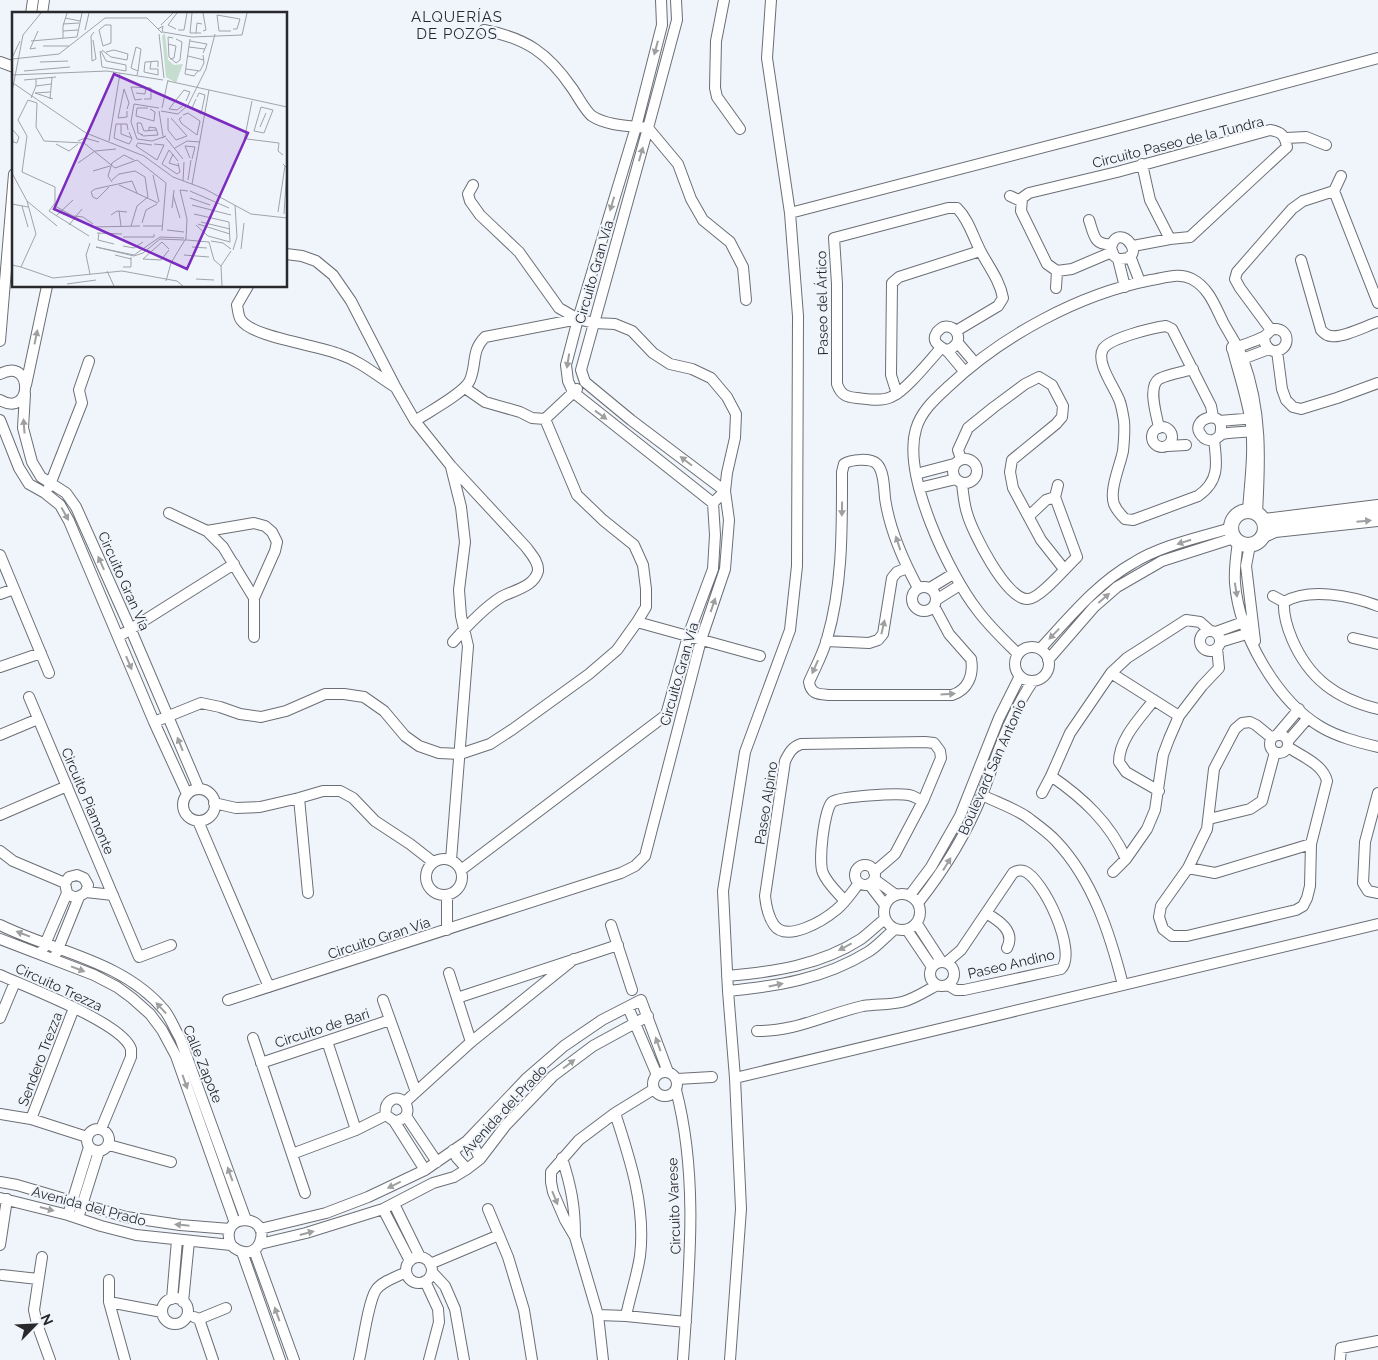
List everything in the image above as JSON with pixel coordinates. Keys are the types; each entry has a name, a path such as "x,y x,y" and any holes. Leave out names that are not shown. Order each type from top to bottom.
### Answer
{"street":[{"name":"Circuito Gran Vía","path":"573,392 568,380 566,365 636,127 662,25 662,0"},
{"name":"Circuito Gran Vía","path":"584,382 582,370 594,323 677,20 676,0"},
{"path":"724,0 716,41 715,88 717,97 740,129"},
{"path":"730,1360 741,1209 723,891 745,752 790,630 797,566 798,316 790,213 767,58 771,0"},
{"path":"484,30 506,34 539,50 562,74 591,115 610,123 648,128 678,164 690,199 704,220 730,242 743,267 746,300"},
{"path":"790,213 1100,133 1378,58"},
{"path":"0,62 12,66"},
{"name":"Circuito Paseo de la Tundra","path":"1020,201 1029,193 1206,149 1270,130 1280,132 1286,138 1306,137 1326,145"},
{"path":"1088,220 1097,242 1125,259 1131,251 1170,239 1190,237 1287,147 1286,138"},
{"path":"1142,164 1150,200 1170,239"},
{"path":"1341,176 1334,191 1378,303"},
{"path":"473,185 468,194 470,201 480,215 519,252 558,308 578,319"},
{"path":"0,341 8,218 12,189"},
{"path":"1334,191 1303,201 1292,209 1237,272 1235,279 1268,333 1265,343 1273,350 1282,389 1286,400 1293,407 1301,409 1319,404 1378,383"},
{"path":"1010,196 1020,201 1021,211 1047,264 1057,272 1072,269 1114,252"},
{"name":"Paseo del Ártico","path":"897,394 891,398 881,399 847,398 840,392 837,384 837,284 834,238 948,208 957,208 964,215 980,251 1001,288 1003,298 998,306 956,331 950,327 938,330 935,336 936,343 944,349"},
{"path":"1126,287 1114,252 1115,240 1120,238 1130,241 1140,282"},
{"path":"956,331 959,337 958,343 954,348 944,349 897,394 891,374 892,283 899,277 980,251"},
{"path":"288,254 302,256 316,261 333,275 351,301 415,421 451,466 535,559 538,569 534,579 523,588 501,598 465,628 453,642"},
{"path":"1301,260 1321,330 1326,335 1332,337 1341,335 1378,322"},
{"path":"1056,288 1057,272"},
{"path":"1018,654 978,611 953,574 937,540 920,488 916,474 913,442 920,419 933,401 975,363 1033,325 1079,302 1140,282 1180,275 1192,279 1203,287 1210,296 1240,360 1254,419 1260,454 1258,520"},
{"name":"Circuito Gran Vía","path":"47,288 25,390 23,428 32,462 42,477 66,493 76,507 169,716 199,789"},
{"path":"247,288 237,305 240,319 251,329 337,353 359,363 396,388"},
{"path":"551,324 558,308"},
{"name":"Circuito Gran Vía","path":"228,1000 621,873 635,866 645,856 701,640 725,569 729,520 725,491 735,438 736,414 727,397 711,378 692,369 670,364 653,353 632,331 615,324 594,323 578,319"},
{"path":"415,421 465,388 470,379 478,344 485,337 578,319"},
{"path":"1166,326 1172,329 1216,419 1222,428 1217,437 1217,463 1212,481 1204,491 1198,496 1133,520 1125,519 1114,504 1112,493 1122,452 1124,423 1120,402 1105,371 1101,355 1104,347 1137,332 1166,326"},
{"path":"1235,348 1276,329 1282,330 1286,334 1286,346 1282,350 1273,350 1240,360"},
{"path":"958,343 975,363"},
{"path":"944,349 964,372"},
{"path":"46,493 82,403 79,390 89,361"},
{"path":"1186,445 1161,447 1155,444 1152,438 1154,432 1159,428 1152,392 1154,385 1159,380 1193,369"},
{"path":"0,374 5,371 14,372 22,377 25,390 18,401 14,403 5,403 0,400"},
{"path":"1058,485 1055,497 1077,557 1036,597 1027,600 1017,597 1003,582 978,538 967,513 959,481 952,472 957,462 958,450 968,428 1025,384 1039,377 1052,385 1063,406 1062,417 1012,460 1010,472 1013,488 1041,540 1064,569"},
{"path":"465,388 485,402 520,412 532,418 545,419 573,392 584,382 725,491 714,503 573,392"},
{"path":"1254,419 1216,419 1207,417 1202,420 1199,432 1202,437 1208,440 1255,431"},
{"path":"154,722 201,703 240,714 261,717 286,711 324,694 344,694 364,697 384,711 405,736 419,746 439,753 460,754 490,744 589,674 616,650 646,607 643,565 634,545 602,520 577,495 545,419"},
{"name":"Circuito Gran Vía","path":"0,420 15,460 29,484 46,493 60,505 69,521 154,722 187,794"},
{"path":"623,431 631,420"},
{"path":"916,474 967,459 973,462 976,467 974,479 968,482 959,481 920,488"},
{"path":"918,588 907,568 886,503 882,475 878,465 872,461 849,460 844,464 842,472 840,568 826,641 809,682 810,689 815,694 952,695 958,693 965,688 971,677 971,659 949,634 935,603 934,591 926,587 918,588 912,597 916,608 923,611 927,610 935,603 960,586"},
{"path":"451,466 461,507 465,542 459,590 461,616 468,646 451,860"},
{"path":"1028,516 1046,500 1055,497"},
{"name":"Circuito Gran Vía","path":"666,715 688,636 713,568 714,503"},
{"name":"Boulevard San Antonio","path":"1258,520 1378,507"},
{"path":"169,513 208,531 223,547 254,598"},
{"name":"Boulevard San Antonio","path":"1238,538 1234,520 1240,513 1258,520 1275,530 1378,519"},
{"name":"Boulevard San Antonio","path":"1040,649 1086,599 1132,563 1156,552 1238,538 1258,542 1258,520"},
{"path":"208,531 254,523 265,526 272,532 277,542 275,552 254,598 254,637"},
{"path":"1238,538 1246,566 1247,620 1257,652 1273,679 1299,709 1319,726 1337,736 1378,747"},
{"name":"Boulevard San Antonio","path":"910,895 931,867 960,816 996,726 1020,676 1024,679 1033,680 1042,677 1045,674 1048,660 1094,607 1118,587 1162,561 1238,538"},
{"path":"0,554 49,673"},
{"path":"118,637 234,564"},
{"path":"826,641 870,643 878,640 883,634 892,578 897,572 907,568"},
{"path":"930,588 953,574"},
{"path":"0,594 14,589"},
{"path":"1284,602 1291,598 1313,595 1339,596 1378,606"},
{"path":"1273,596 1284,602"},
{"path":"1284,602 1283,612 1289,632 1309,670 1328,688 1344,698 1378,709"},
{"path":"1042,793 1070,733 1110,673 1127,658 1186,620 1200,622 1215,638 1219,668 1202,686 1179,716 1163,755 1155,810 1147,829 1126,859 1113,872"},
{"path":"1215,638 1247,620"},
{"path":"637,622 760,656"},
{"path":"1215,638 1251,633"},
{"path":"1353,638 1378,644"},
{"path":"1020,676 1015,667 1016,658 1026,648 1040,649 1048,660"},
{"path":"0,667 41,653"},
{"path":"1110,673 1179,716"},
{"name":"Boulevard San Antonio","path":"918,904 948,862 972,818 1004,737 1020,701 1033,680"},
{"name":"Circuito Piamonte","path":"29,698 139,956 171,945"},
{"path":"1154,700 1123,744 1119,752 1119,762 1126,772 1159,791"},
{"path":"1299,709 1275,737 1270,747 1275,752 1284,752 1308,718"},
{"path":"461,870 666,715 680,719"},
{"path":"0,736 38,719"},
{"path":"1250,722 1275,737 1284,736 1288,744 1320,768 1325,774 1327,781 1311,844 1308,892 1302,906 1296,910 1187,936 1172,936 1163,929 1160,917 1161,906 1188,868 1207,829 1214,769 1234,729 1242,723 1250,722"},
{"name":"Paseo Alpino","path":"934,743 940,751 941,758 923,801 895,854 869,879 844,900 838,909 819,922 798,931 784,932 775,927 767,911 765,896 785,761 790,751 801,744 934,743"},
{"path":"1209,819 1250,809 1262,801 1275,752"},
{"path":"1051,776 1082,800 1108,827 1126,859"},
{"path":"0,814 67,786"},
{"path":"199,789 208,791 214,803 213,812 203,820 198,821 190,818 184,811 183,802 190,791 199,789"},
{"path":"214,803 236,808 260,807 323,790 340,790 353,798 375,821 433,862"},
{"path":"1378,793 1365,842 1363,883 1368,891 1378,893"},
{"path":"844,900 823,874 820,864 826,815 829,806 834,801 845,798 906,795 923,801"},
{"path":"982,796 1025,816 1056,840 1081,873 1101,911 1116,955 1123,985"},
{"path":"298,798 308,892"},
{"path":"198,821 269,987"},
{"path":"1188,868 1215,873 1311,844"},
{"path":"0,851 13,861 66,888 72,897 113,895"},
{"path":"442,859 451,860 461,870 463,880 459,889 447,896 437,894 427,884 427,870 433,862 442,859"},
{"name":"Paseo Andino","path":"757,1031 774,1031 801,1025 863,1006 901,1002 920,995 937,985 948,985 956,990 964,990 1061,969 1065,964 1066,956 1056,914 1043,891 1024,871 1013,872 962,950 940,963 930,975 937,985"},
{"path":"41,954 69,877 77,875 84,878 88,885 54,960"},
{"path":"869,879 896,895"},
{"path":"869,879 885,904"},
{"path":"896,895 910,895 918,904 920,915 917,924 907,930 895,929 885,919 885,904 896,895"},
{"path":"447,896 447,930"},
{"name":"Paseo Andino","path":"986,913 997,919 1006,928 1010,940 1007,948"},
{"path":"727,976 764,973 805,965 834,953 861,938 885,919"},
{"name":"Paseo Andino","path":"917,924 940,963"},
{"path":"735,1078 1378,924"},
{"name":"Calle Zapote","path":"0,925 99,964 122,976 140,988 165,1012 180,1038 246,1220"},
{"path":"611,925 632,990"},
{"path":"728,991 767,987 810,978 841,966 870,951 895,929"},
{"name":"Paseo Andino","path":"907,930 940,963 951,964 954,971 953,979 948,985"},
{"name":"Calle Zapote","path":"0,939 94,976 132,998 150,1014 162,1030 176,1056 233,1226"},
{"path":"457,998 618,945"},
{"path":"405,1102 471,1042 574,959"},
{"path":"449,973 471,1042"},
{"name":"Circuito Trezza","path":"0,975 93,1016 113,1029 131,1049 131,1057 101,1129"},
{"path":"0,1018 15,982"},
{"name":"Circuito de Bari","path":"383,1000 416,1092"},
{"name":"Avenida del Prado","path":"4,1199 136,1235 231,1245 236,1250 249,1252 257,1247 383,1209 433,1183 454,1177 467,1169 480,1159 506,1125 553,1076 594,1046 648,1016 641,1000 602,1020 564,1046 527,1078 467,1141 425,1170 368,1197 326,1213 260,1229"},
{"path":"628,1007 657,1075"},
{"name":"Sendero Trezza","path":"31,1119 74,1008"},
{"path":"648,1016 668,1072 677,1079 712,1077"},
{"name":"Circuito de Bari","path":"262,1063 390,1020"},
{"name":"Circuito de Bari","path":"253,1038 304,1193"},
{"path":"327,1041 356,1130"},
{"path":"668,1072 657,1075 653,1081 654,1089 659,1095 667,1096 676,1090"},
{"name":"Circuito Varese","path":"677,1079 676,1090 683,1118 690,1184 690,1251 683,1360"},
{"path":"603,1360 598,1315 575,1237 565,1220 553,1192 551,1172 579,1140 615,1113 654,1089"},
{"path":"292,1154 390,1118 401,1120 406,1116 408,1109 405,1102 400,1099 393,1099 387,1103 385,1109 390,1118 425,1170"},
{"path":"615,1113 632,1162 640,1212 640,1256 626,1316"},
{"path":"0,1114 31,1119 88,1142 99,1152"},
{"path":"406,1116 437,1162"},
{"path":"68,1215 78,1202 99,1152 108,1145 109,1137 101,1129 94,1130 88,1142 78,1202 78,1218"},
{"path":"467,1141 474,1146 480,1159"},
{"path":"108,1145 171,1162"},
{"path":"453,1150 457,1158 467,1169"},
{"path":"562,1158 574,1200 575,1237"},
{"name":"Avenida del Prado","path":"0,1182 17,1185 126,1216 180,1225 233,1226 246,1220"},
{"path":"0,1245 4,1199"},
{"path":"394,1204 420,1257 445,1286 455,1310 464,1360"},
{"path":"383,1209 410,1261"},
{"path":"488,1209 508,1257 524,1310 532,1360"},
{"path":"246,1220 254,1222 260,1229 262,1236 257,1247 294,1360"},
{"path":"231,1245 229,1234 233,1226"},
{"path":"429,1360 439,1322 438,1309 425,1282 431,1268 499,1235"},
{"path":"172,1298 177,1240"},
{"path":"183,1302 189,1241"},
{"path":"242,1252 280,1360"},
{"path":"42,1257 34,1310 50,1360"},
{"path":"420,1257 410,1261 406,1272 413,1282 425,1282"},
{"path":"360,1360 376,1290 383,1283 406,1272"},
{"path":"1,1275 38,1279"},
{"path":"109,1280 109,1302 125,1360"},
{"path":"172,1298 180,1299 183,1302 187,1308 187,1314 183,1321 175,1324 164,1319 162,1312 164,1303 172,1298"},
{"path":"109,1302 162,1312"},
{"path":"187,1314 199,1319 226,1308"},
{"path":"598,1315 686,1322"},
{"path":"199,1319 212,1360"},
{"path":"1340,1360 1341,1348 1378,1341"}],"district":[{"name":"ALQUERÍAS DE POZOS","path":"457,26"}]}
